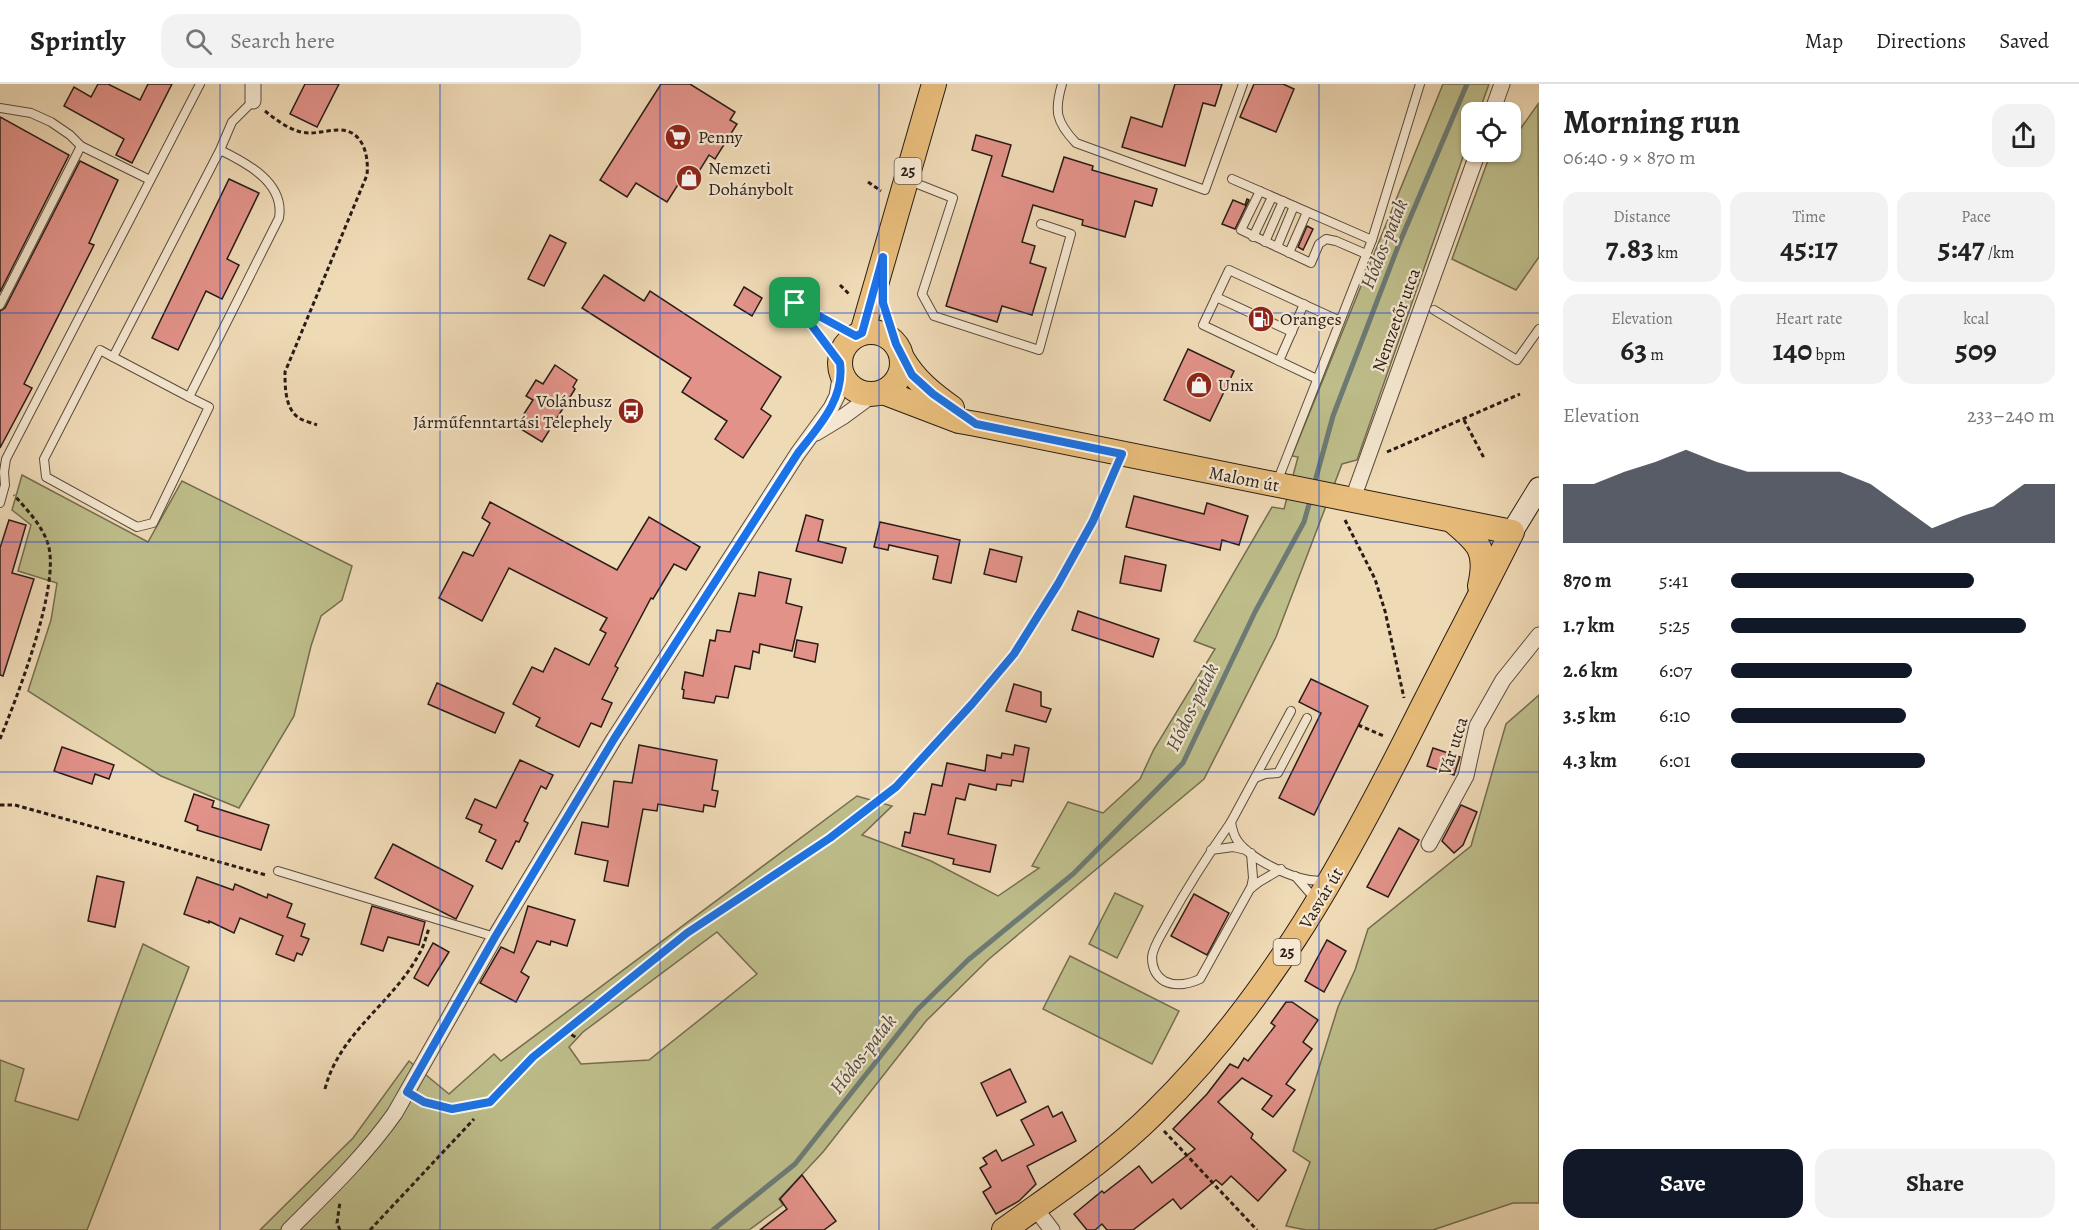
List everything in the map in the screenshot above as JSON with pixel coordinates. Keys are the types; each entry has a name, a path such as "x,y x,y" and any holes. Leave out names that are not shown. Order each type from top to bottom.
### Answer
{"main road":[{"name":"25","path":"879,393 864,393 854,389 846,381 841,368 844,348 859,335 934,84"},
{"name":"25","path":"883,257 883,303 899,351"},
{"path":"859,335 880,333 889,337 899,351 902,368 898,378 892,386 879,393"},
{"name":"Malom út","path":"899,351 912,375 922,385 976,424"},
{"name":"Malom út","path":"879,393 959,421 1281,487 1343,504 1452,520 1512,532"},
{"name":"25","path":"1452,520 1476,540 1483,554 1483,571 1477,600"},
{"name":"Vasvár út","path":"1004,1230 1082,1175 1153,1115 1218,1046 1239,1020 1296,940 1334,878 1367,819 1512,532"}],"street":[{"path":"253,84 253,102"},
{"path":"1496,102 1502,84"},
{"name":"Nemzetőr utca","path":"1343,504 1474,162"},
{"path":"289,1230 376,1140 407,1092 495,937 614,739 798,453 831,408 837,396 841,368"},
{"path":"811,436 879,393"},
{"name":"Vasvár út","path":"1512,532 1539,488"},
{"name":"Vár utca","path":"1429,844 1466,776 1477,726 1503,680 1539,635"},
{"path":"1035,1208 1052,1230"}],"lane":[{"path":"0,502 5,485 6,459 200,84"},
{"path":"1062,84 1056,112 1062,129 1076,143 1204,190 1243,84"},
{"path":"1281,487 1317,379 1372,240 1420,84"},
{"path":"113,357 220,150 232,122 253,102"},
{"path":"0,108 31,113 51,122 81,146 150,180"},
{"path":"0,305 81,146"},
{"path":"189,397 279,218 281,207 279,195 266,180 237,158 220,150"},
{"path":"1232,178 1372,240"},
{"path":"906,179 953,198 922,294 934,316 1039,350 1071,234 1041,224"},
{"path":"1260,191 1241,230 1311,263 1318,244 1326,240 1336,241 1366,254"},
{"path":"1253,237 1272,197"},
{"path":"1264,242 1283,201"},
{"path":"1277,247 1294,206"},
{"path":"1289,253 1307,212"},
{"path":"1317,379 1203,325 1229,270 1340,321"},
{"path":"1216,297 1292,332"},
{"path":"841,368 795,303 859,335"},
{"path":"1279,361 1304,304"},
{"path":"1434,310 1517,360 1539,329"},
{"path":"100,350 113,357 209,407 153,523 137,527 46,477 44,459 100,350"},
{"path":"1249,851 1253,878 1250,889 1200,979 1191,984 1164,981 1154,970 1152,955 1157,943 1191,880 1231,822 1291,711"},
{"path":"1255,778 1264,774 1278,773 1307,718"},
{"path":"1231,822 1238,841 1249,851 1281,869 1294,875 1322,881 1334,878"},
{"path":"1211,850 1233,847 1249,851"},
{"path":"1250,889 1281,869"},
{"path":"278,871 495,937"},
{"path":"1294,875 1314,897 1317,907"},
{"path":"407,1092 424,1102 452,1109 490,1102"}],"path":[{"path":"253,102 273,118 302,132 314,133 340,129 353,133 360,139 368,160 367,175 285,372 288,402 292,410 298,418 317,425"},
{"path":"868,182 883,192"},
{"path":"1383,454 1520,394"},
{"path":"1464,419 1484,458"},
{"path":"369,1230 533,1057 687,933 830,838 896,787 1014,654 1058,584 1093,521 1122,454"},
{"path":"0,739 40,627 51,556 49,545 39,524 5,485"},
{"path":"1343,504 1372,571 1385,610 1404,700"},
{"path":"1358,725 1385,736"},
{"path":"0,805 15,805 268,876 278,871"},
{"path":"324,1089 329,1071 339,1054 419,954 433,918"},
{"path":"565,1031 577,1038"},
{"path":"1153,1115 1162,1130 1257,1230"}],"green space":[{"path":"1443,84 1489,84 1483,102 1461,102 1461,162 1357,460 1342,464 1276,637 1204,779 989,959 926,1021 823,1152 779,1199 783,1205 749,1230 260,1230 353,1138 409,1061 449,1094 494,1054 501,1061 857,796 892,806 862,835 931,861 998,896 1039,868 1032,866 1068,802 1103,813 1140,779 1154,749 1215,649 1194,641 1272,507 1284,509 1298,457 1292,456","holes":["717,932 757,974 649,1060 581,1064 569,1047 583,1032"]},
{"path":"1538,104 1539,257 1516,290 1452,259 1487,162 1521,162 1521,128"},
{"path":"22,475 148,542 182,481 352,566 342,600 321,616 311,646 294,716 239,808 161,776 28,691 51,620 57,583 18,571 31,525 12,510"},
{"path":"1539,695 1539,1203 1513,1203 1433,1230 1306,1230 1286,1226 1310,1162 1293,1151 1338,1007 1355,970 1368,929 1471,846 1506,724"},
{"path":"1115,893 1143,906 1117,958 1089,944"},
{"path":"143,944 189,967 87,1230 0,1230 0,1060 24,1069 15,1101 78,1120"},
{"path":"1070,956 1179,1011 1152,1064 1043,1009"}],"building":[{"path":"98,84 108,84 140,100 148,84 172,84 132,163 116,155 124,139 64,106 74,87 91,97"},
{"path":"305,84 339,84 317,127 290,114"},
{"name":"Penny","path":"661,84 690,84 735,112 730,120 737,124 715,159 709,155 688,189 679,183 667,202 636,183 627,197 600,180"},
{"path":"1175,84 1222,84 1215,106 1203,103 1185,166 1122,147 1131,117 1162,127"},
{"path":"1254,84 1283,84 1294,89 1276,132 1240,117"},
{"path":"0,117 69,155 0,292"},
{"path":"976,135 1011,145 1002,176 1053,192 1064,157 1093,166 1092,170 1157,189 1152,206 1135,201 1125,237 1082,225 1083,220 1033,205 1022,242 1035,246 1030,263 1046,268 1032,315 1002,306 997,322 946,306 992,156 972,150"},
{"path":"80,161 118,180 89,243 94,245 24,384 32,388 0,448 0,311 5,308"},
{"path":"229,179 259,193 227,259 239,265 222,299 206,291 178,350 152,338"},
{"path":"1247,199 1249,200 1235,229 1222,224 1233,200 1245,205"},
{"path":"1307,226 1313,229 1303,250 1298,247"},
{"path":"550,235 566,243 544,286 528,279"},
{"path":"604,275 644,301 650,291 781,377 761,409 771,416 743,458 715,439 727,421 682,392 691,378 582,308"},
{"path":"744,287 762,298 752,316 734,305"},
{"name":"Unix","path":"1188,349 1234,371 1210,421 1164,400"},
{"path":"555,365 577,380 573,387 575,389 542,442 516,426 533,400 526,396 536,380 543,384"},
{"path":"1134,496 1204,514 1207,503 1248,516 1239,545 1222,540 1220,550 1126,527"},
{"path":"490,502 617,570 649,517 700,547 686,570 674,564 653,599 651,598 615,666 618,668 602,699 612,703 601,727 591,723 579,747 536,726 540,718 513,704 532,667 543,672 555,648 589,665 606,633 600,630 607,618 509,568 482,621 439,598 463,552 473,556 490,523 482,518"},
{"path":"806,515 823,520 818,541 846,548 842,563 796,551"},
{"path":"9,520 26,525 12,573 34,579 3,676 0,675 0,548"},
{"path":"880,522 960,540 951,583 933,579 938,556 889,545 888,550 874,547"},
{"path":"990,549 1022,557 1016,582 984,574"},
{"path":"1125,556 1166,565 1161,591 1120,583"},
{"path":"759,572 791,579 786,603 802,607 792,651 760,644 759,653 753,651 750,669 735,666 728,698 716,696 714,703 683,698 685,672 703,676 710,640 715,641 717,630 730,632 739,593 755,596"},
{"path":"1078,611 1159,639 1153,657 1072,630"},
{"path":"797,640 818,644 815,662 794,657"},
{"path":"1311,679 1368,706 1314,815 1279,798 1321,713 1299,702"},
{"path":"437,683 504,713 495,733 428,704"},
{"path":"1014,684 1041,692 1041,706 1051,709 1046,722 1006,711"},
{"path":"639,745 717,760 712,790 718,791 715,807 704,805 703,812 658,804 657,811 643,809 628,886 604,881 608,861 575,854 582,822 608,827 614,781 632,783"},
{"path":"1015,745 1029,748 1023,782 1012,780 1011,786 997,784 996,790 969,784 965,800 956,798 948,834 996,845 990,872 953,864 954,859 902,846 905,832 910,833 914,813 925,815 932,784 942,786 947,763 985,771 987,755 1001,758 1002,753 1013,755"},
{"path":"62,747 114,765 109,779 95,774 92,784 54,771"},
{"path":"1433,748 1460,757 1454,775 1427,766"},
{"path":"520,760 553,775 546,789 541,786 524,821 528,823 502,869 486,861 496,840 479,832 482,825 466,818 475,799 496,808"},
{"path":"194,794 214,801 212,807 269,825 261,850 197,830 198,826 185,821"},
{"path":"1461,805 1477,812 1463,845 1454,853 1442,841"},
{"path":"1399,828 1419,840 1388,897 1367,887"},
{"path":"393,844 473,886 456,919 375,878"},
{"path":"97,876 124,882 115,927 88,921"},
{"path":"197,877 233,890 235,884 267,898 268,894 292,904 287,917 305,924 301,936 309,939 302,955 297,953 294,961 276,954 283,936 240,918 234,933 209,921 209,923 184,914"},
{"path":"1194,894 1229,913 1207,955 1171,936"},
{"path":"372,906 425,922 419,945 388,937 383,951 361,944"},
{"path":"528,906 575,920 567,946 551,941 550,945 537,941 521,972 529,977 516,1002 480,983 501,947 514,953"},
{"path":"1327,940 1346,951 1324,992 1305,981"},
{"path":"433,943 449,952 428,986 414,978"},
{"path":"1286,1002 1292,1002 1318,1020 1303,1042 1312,1049 1286,1084 1295,1090 1273,1117 1262,1109 1272,1096 1242,1078 1218,1102 1253,1134 1251,1138 1286,1170 1258,1201 1231,1176 1222,1185 1216,1180 1181,1209 1173,1199 1133,1230 1107,1230 1102,1224 1095,1230 1087,1230 1074,1214 1102,1191 1104,1193 1139,1166 1152,1183 1195,1149 1173,1129 1207,1094 1230,1064 1238,1068 1244,1058 1248,1061 1275,1026 1271,1023"},
{"path":"1010,1069 1026,1102 997,1116 981,1083"},
{"path":"1048,1106 1053,1117 1062,1112 1076,1141 1027,1166 1036,1184 1019,1201 996,1214 983,1192 991,1187 980,1168 987,1164 983,1158 996,1150 1002,1161 1034,1145 1021,1120"},
{"path":"802,1175 836,1221 824,1230 760,1230 787,1209 780,1199"}],"waterway":[{"name":"Hódos-patak","path":"1314,485 1333,416 1399,244 1467,84"},
{"name":"Hódos-patak","path":"713,1230 795,1164 917,1010 968,960 1073,874 1183,763 1255,612 1304,522 1311,497"}],"place":[{"name":"Penny","path":"678,137"},
{"name":"Nemzeti Dohánybolt","path":"689,178"},
{"name":"Oranges","path":"1261,319"},
{"name":"Unix","path":"1199,385"},
{"name":"Volánbusz Járműfenntartási Telephely","path":"631,411"}],"route":[{"path":"883,257 883,303 902,358 912,375 922,385 976,424 1122,454 1093,521 1058,584 1014,654 896,787 830,838 687,933 533,1057 490,1102 452,1109 424,1102 407,1092 495,937 614,739 837,396 841,372 840,363 795,303 856,336 862,333 883,257"}]}
